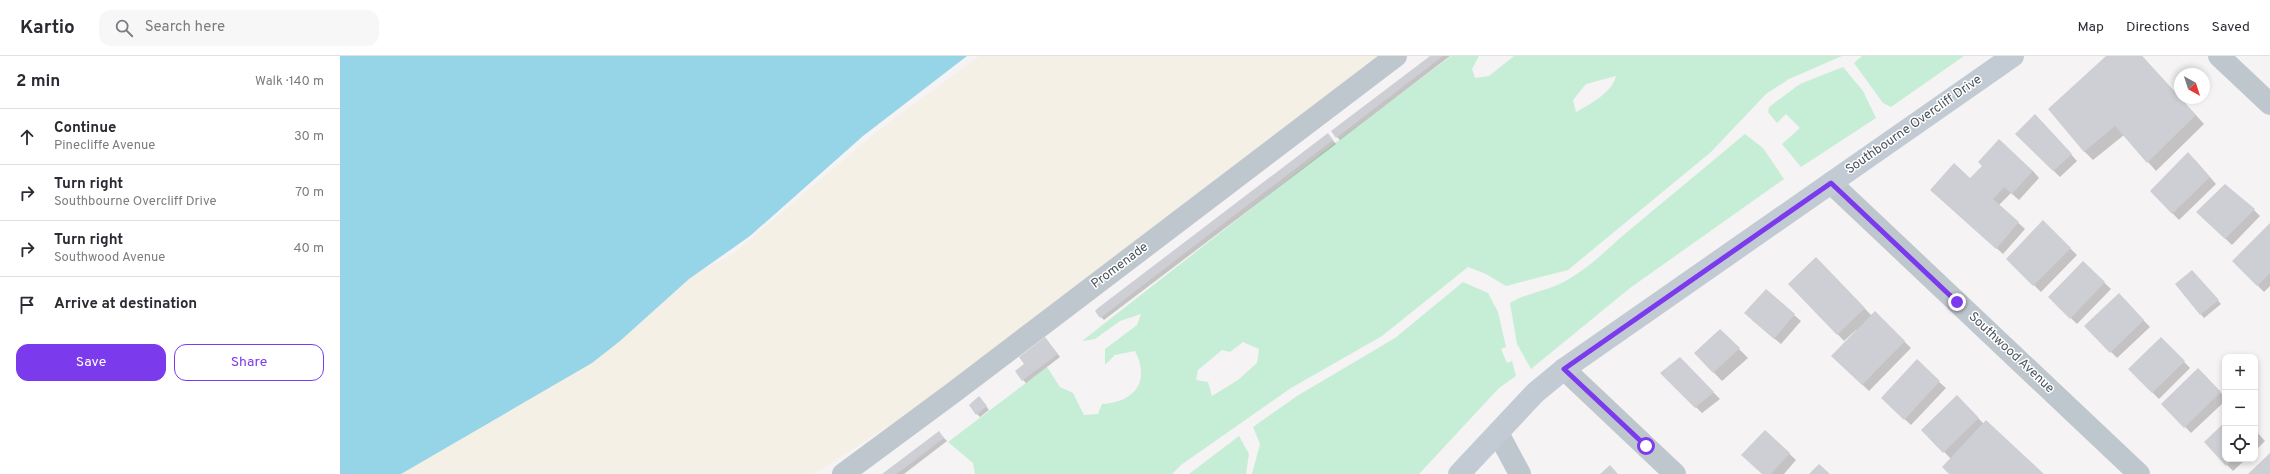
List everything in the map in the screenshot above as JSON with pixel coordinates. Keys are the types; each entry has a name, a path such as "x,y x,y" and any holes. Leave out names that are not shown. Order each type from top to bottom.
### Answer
{"street":[{"name":"Promenade","path":"843,474 973,378 1396,56"},
{"name":"Southbourne Overcliff Drive","path":"1459,474 1535,393 1564,369 2012,56"},
{"path":"2220,56 2270,104"},
{"name":"Southwood Avenue","path":"1831,183 2139,474"},
{"path":"1564,369 1675,474"},
{"path":"1498,433 1520,474"}],"green space":[{"path":"1451,56 1479,56 1472,69 1475,78 1489,76 1514,56 1842,56 1789,79 1766,94 1711,152 1568,270 1506,286 1486,274 1468,267 1382,336 1291,388 1181,465 1172,474 975,474 973,463 948,442 1047,367 1060,387 1073,393 1084,415 1098,414 1102,404 1123,399 1131,395 1140,381 1141,372 1135,351 1115,355 1105,365 1105,349 1137,325 1141,314 1120,321 1095,339 1082,341 1335,143","holes":["1616,76 1614,82 1605,93 1594,102 1576,112 1573,100 1586,84","1243,342 1259,349 1257,363 1238,380 1212,396 1208,382 1196,380 1198,370 1222,350 1230,352"]},
{"path":"1862,56 1964,56 1891,107 1883,103 1854,63"},
{"path":"1843,67 1863,91 1876,118 1801,167 1782,144 1800,128 1786,114 1777,123 1768,112 1769,107 1800,84"},
{"path":"1745,134 1763,148 1784,179 1630,288 1531,369 1517,344 1510,303 1524,296 1562,283 1578,273"},
{"path":"1463,282 1488,293 1498,312 1506,347 1501,349 1507,363 1512,361 1516,376 1499,388 1419,474 1252,474 1260,444 1253,427 1297,396 1395,338"},
{"path":"1239,436 1249,454 1246,474 1189,474"}],"sand":[{"path":"979,56 1377,56 1164,223 947,388 814,474 365,474 525,361 733,254 879,130"}],"water":[{"path":"340,56 967,56 863,136 750,236 689,279 620,341 592,363 401,474 340,474"}],"building":[{"path":"1430,56 1443,56 1336,138 1331,131"},
{"path":"2106,56 2142,56 2174,91 2174,104 2186,104 2196,115 2147,163 2115,126 2084,152 2048,109"},
{"path":"2035,114 2072,154 2053,171 2015,134"},
{"path":"1328,133 1333,140 1100,318 1095,311 1098,308"},
{"path":"1999,139 2033,171 2012,194 2004,187 1993,199 2019,222 1996,249 1930,190 1954,163 1970,178 1982,166 1978,162"},
{"path":"2188,152 2210,177 2172,214 2150,191"},
{"path":"2225,184 2255,209 2225,239 2196,212"},
{"path":"2043,220 2071,248 2033,286 2006,259"},
{"path":"2270,223 2270,273 2257,286 2232,261"},
{"path":"1816,257 1865,308 1837,335 1788,284"},
{"path":"2083,261 2105,282 2070,319 2048,297"},
{"path":"2192,270 2219,300 2200,315 2175,284"},
{"path":"1766,289 1795,314 1774,339 1744,313"},
{"path":"2119,293 2144,320 2110,353 2084,326"},
{"path":"1875,311 1905,341 1862,385 1831,356"},
{"path":"1720,329 1740,348 1713,373 1694,353"},
{"path":"1045,337 1058,354 1022,381 1015,371 1024,364 1019,357"},
{"path":"2161,337 2185,361 2152,393 2128,369"},
{"path":"1680,357 1714,392 1695,408 1660,373"},
{"path":"1917,359 1940,381 1904,420 1881,398"},
{"path":"2198,368 2221,392 2184,428 2161,404"},
{"path":"1957,395 1979,418 1943,453 1921,430"},
{"path":"979,396 987,406 976,415 969,405"},
{"path":"1986,420 2044,474 1949,474 1942,467"},
{"path":"2222,425 2222,462 2204,442"},
{"path":"1765,430 1790,453 1771,474 1762,474 1741,455"},
{"path":"939,431 944,438 902,470 896,474 882,474"},
{"path":"2270,453 2270,474 2248,474"},
{"path":"2222,462 2230,462 2226,466"},
{"path":"1819,464 1830,474 1809,474"},
{"path":"1610,465 1618,474 1600,474"}],"route":[{"path":"1646,446 1564,369 1831,183 1957,302"}]}
